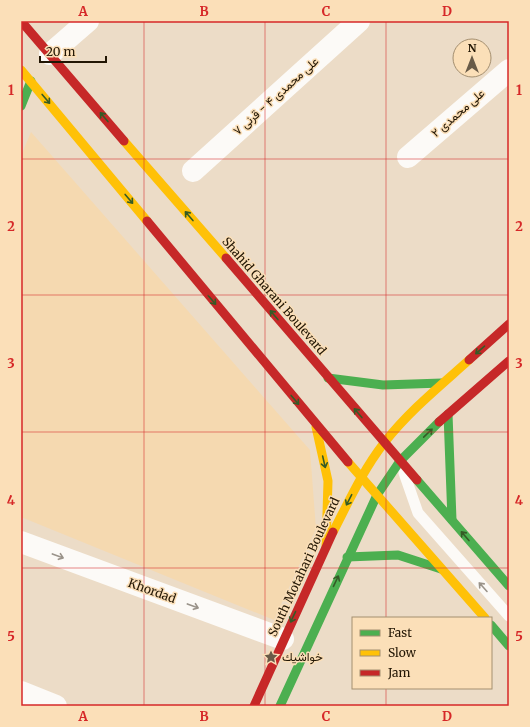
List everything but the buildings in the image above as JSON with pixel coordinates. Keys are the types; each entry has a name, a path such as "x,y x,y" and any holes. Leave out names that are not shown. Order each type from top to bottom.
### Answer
{"main road":[{"name":"Shahid Gharani Boulevard","path":"21,21 509,586"},
{"path":"21,70 315,424 484,617"},
{"path":"21,106 31,81"},
{"name":"South Motahari Boulevard","path":"254,706 283,639 361,477 384,443 408,414 509,324"},
{"path":"280,706 347,557 366,522 377,495 400,461 448,414 509,361"},
{"path":"328,378 383,385 442,383"},
{"path":"448,414 452,520"},
{"path":"315,424 328,481 326,547"},
{"path":"347,557 398,555 441,569"},
{"path":"492,626 509,646"}],"street":[{"path":"50,54 88,21"},
{"name":"علی محمدی ۴ - قرنی ۷","path":"193,171 359,21"},
{"name":"علی محمدی ۲","path":"408,157 509,70"},
{"name":"Khordad","path":"21,542 283,639"},
{"path":"21,692 56,706"}],"lane":[{"path":"400,461 418,513 509,616"}],"shaded area":[{"path":"31,132 310,450 316,529 274,620 21,517 21,156"}],"traffic: fast":[{"path":"21,106 31,81"},
{"path":"328,378 383,385 442,383"},
{"path":"448,414 452,520"},
{"path":"280,706 377,495 400,461 439,422"},
{"path":"417,480 509,586"},
{"path":"347,557 398,555 441,569"},
{"path":"492,626 509,646"}],"traffic: slow":[{"path":"21,70 147,221"},
{"path":"124,141 226,258"},
{"path":"333,532 376,453 414,410 469,360"},
{"path":"316,427 328,481 326,547"},
{"path":"348,462 484,617"}],"traffic: jam":[{"path":"21,21 124,141"},
{"path":"147,221 348,462"},
{"path":"226,258 417,480"},
{"path":"469,360 509,324"},
{"path":"439,422 509,361"},
{"path":"254,706 333,532"}],"place":[{"name":"خواشيك","path":"271,657"}]}
